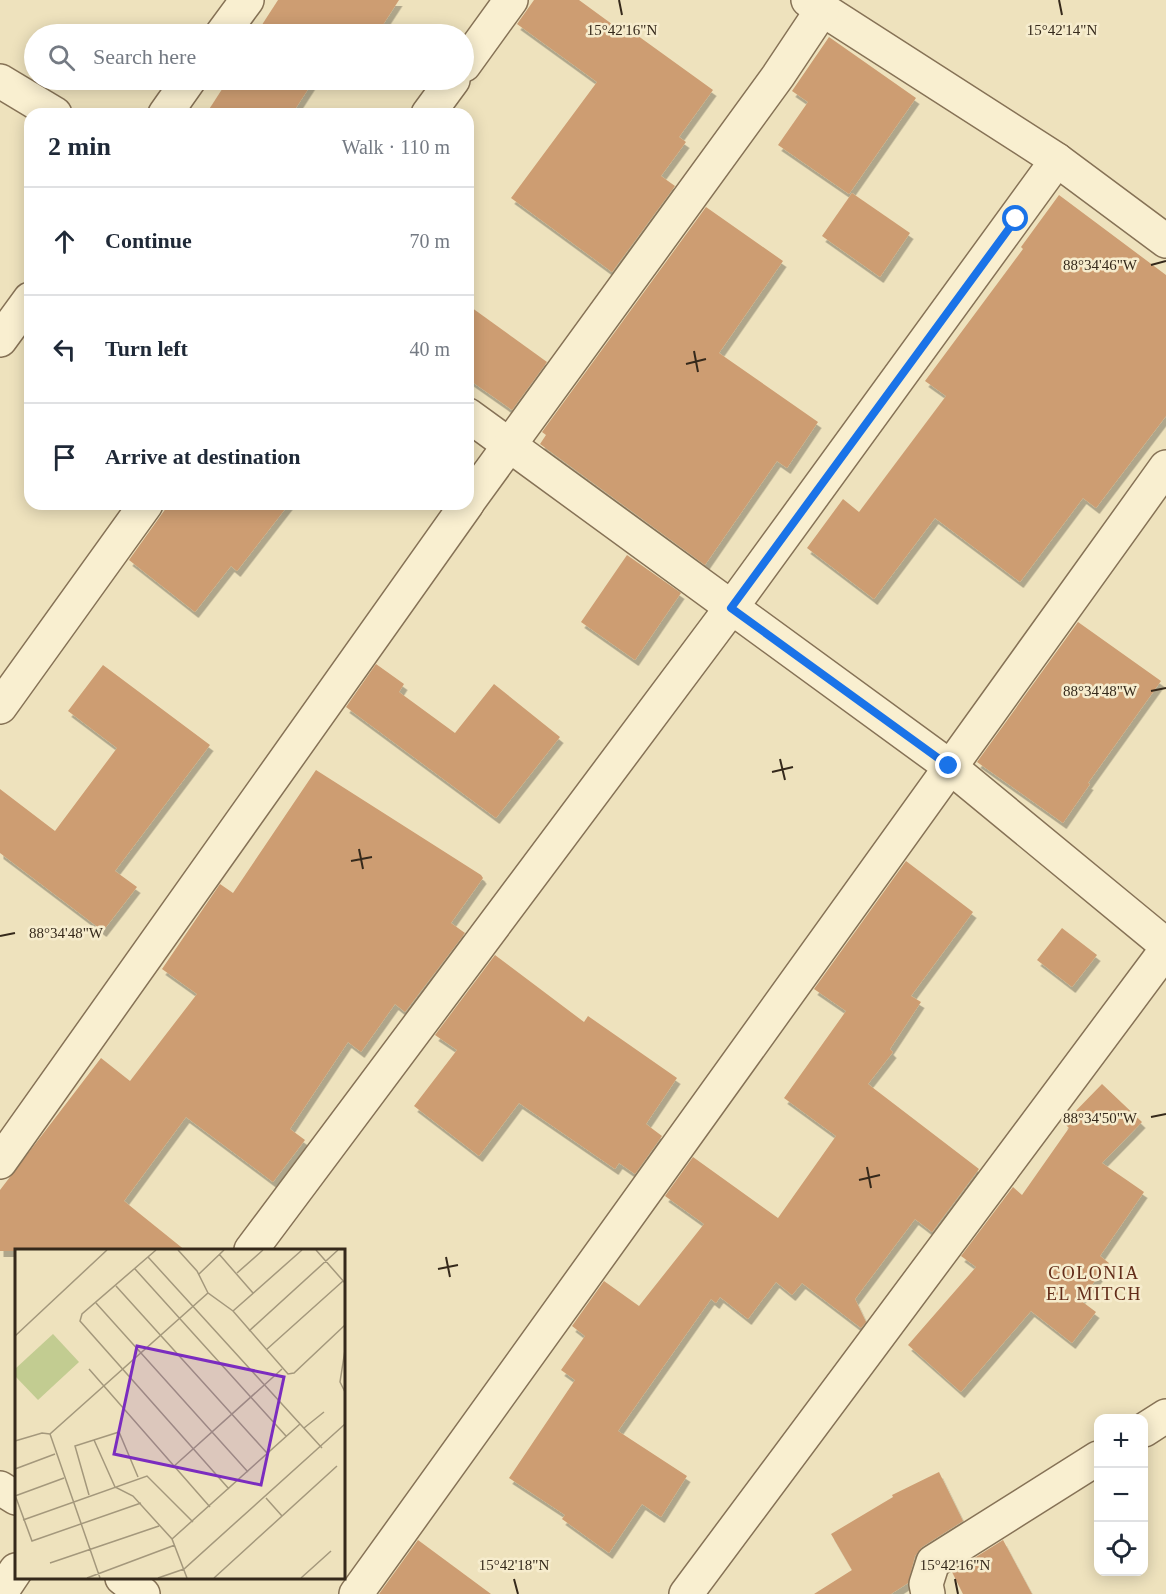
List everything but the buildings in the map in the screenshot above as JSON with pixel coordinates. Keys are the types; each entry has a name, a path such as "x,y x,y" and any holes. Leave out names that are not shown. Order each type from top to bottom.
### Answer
{"street":[{"path":"229,24 247,0"},
{"path":"474,51 511,0"},
{"path":"474,493 778,76 815,5 1058,160 1166,241"},
{"path":"0,81 45,108"},
{"path":"169,108 182,90"},
{"path":"432,108 446,90"},
{"path":"252,1249 731,608 1058,160"},
{"path":"0,340 24,307"},
{"path":"474,420 949,766 1166,945"},
{"path":"356,1594 1166,467"},
{"path":"0,708 142,510"},
{"path":"0,1162 462,510"},
{"path":"686,1594 1166,950"},
{"path":"1148,1427 1166,1416"},
{"path":"928,1594 926,1584 933,1562 1094,1461"},
{"path":"0,1488 15,1497"},
{"path":"0,1594 15,1572"},
{"path":"124,1579 143,1594"}],"district":[{"name":"COLONIA EL MITCH","path":"1094,1283"}],"route":[{"path":"949,766 731,608 1016,219"}]}
